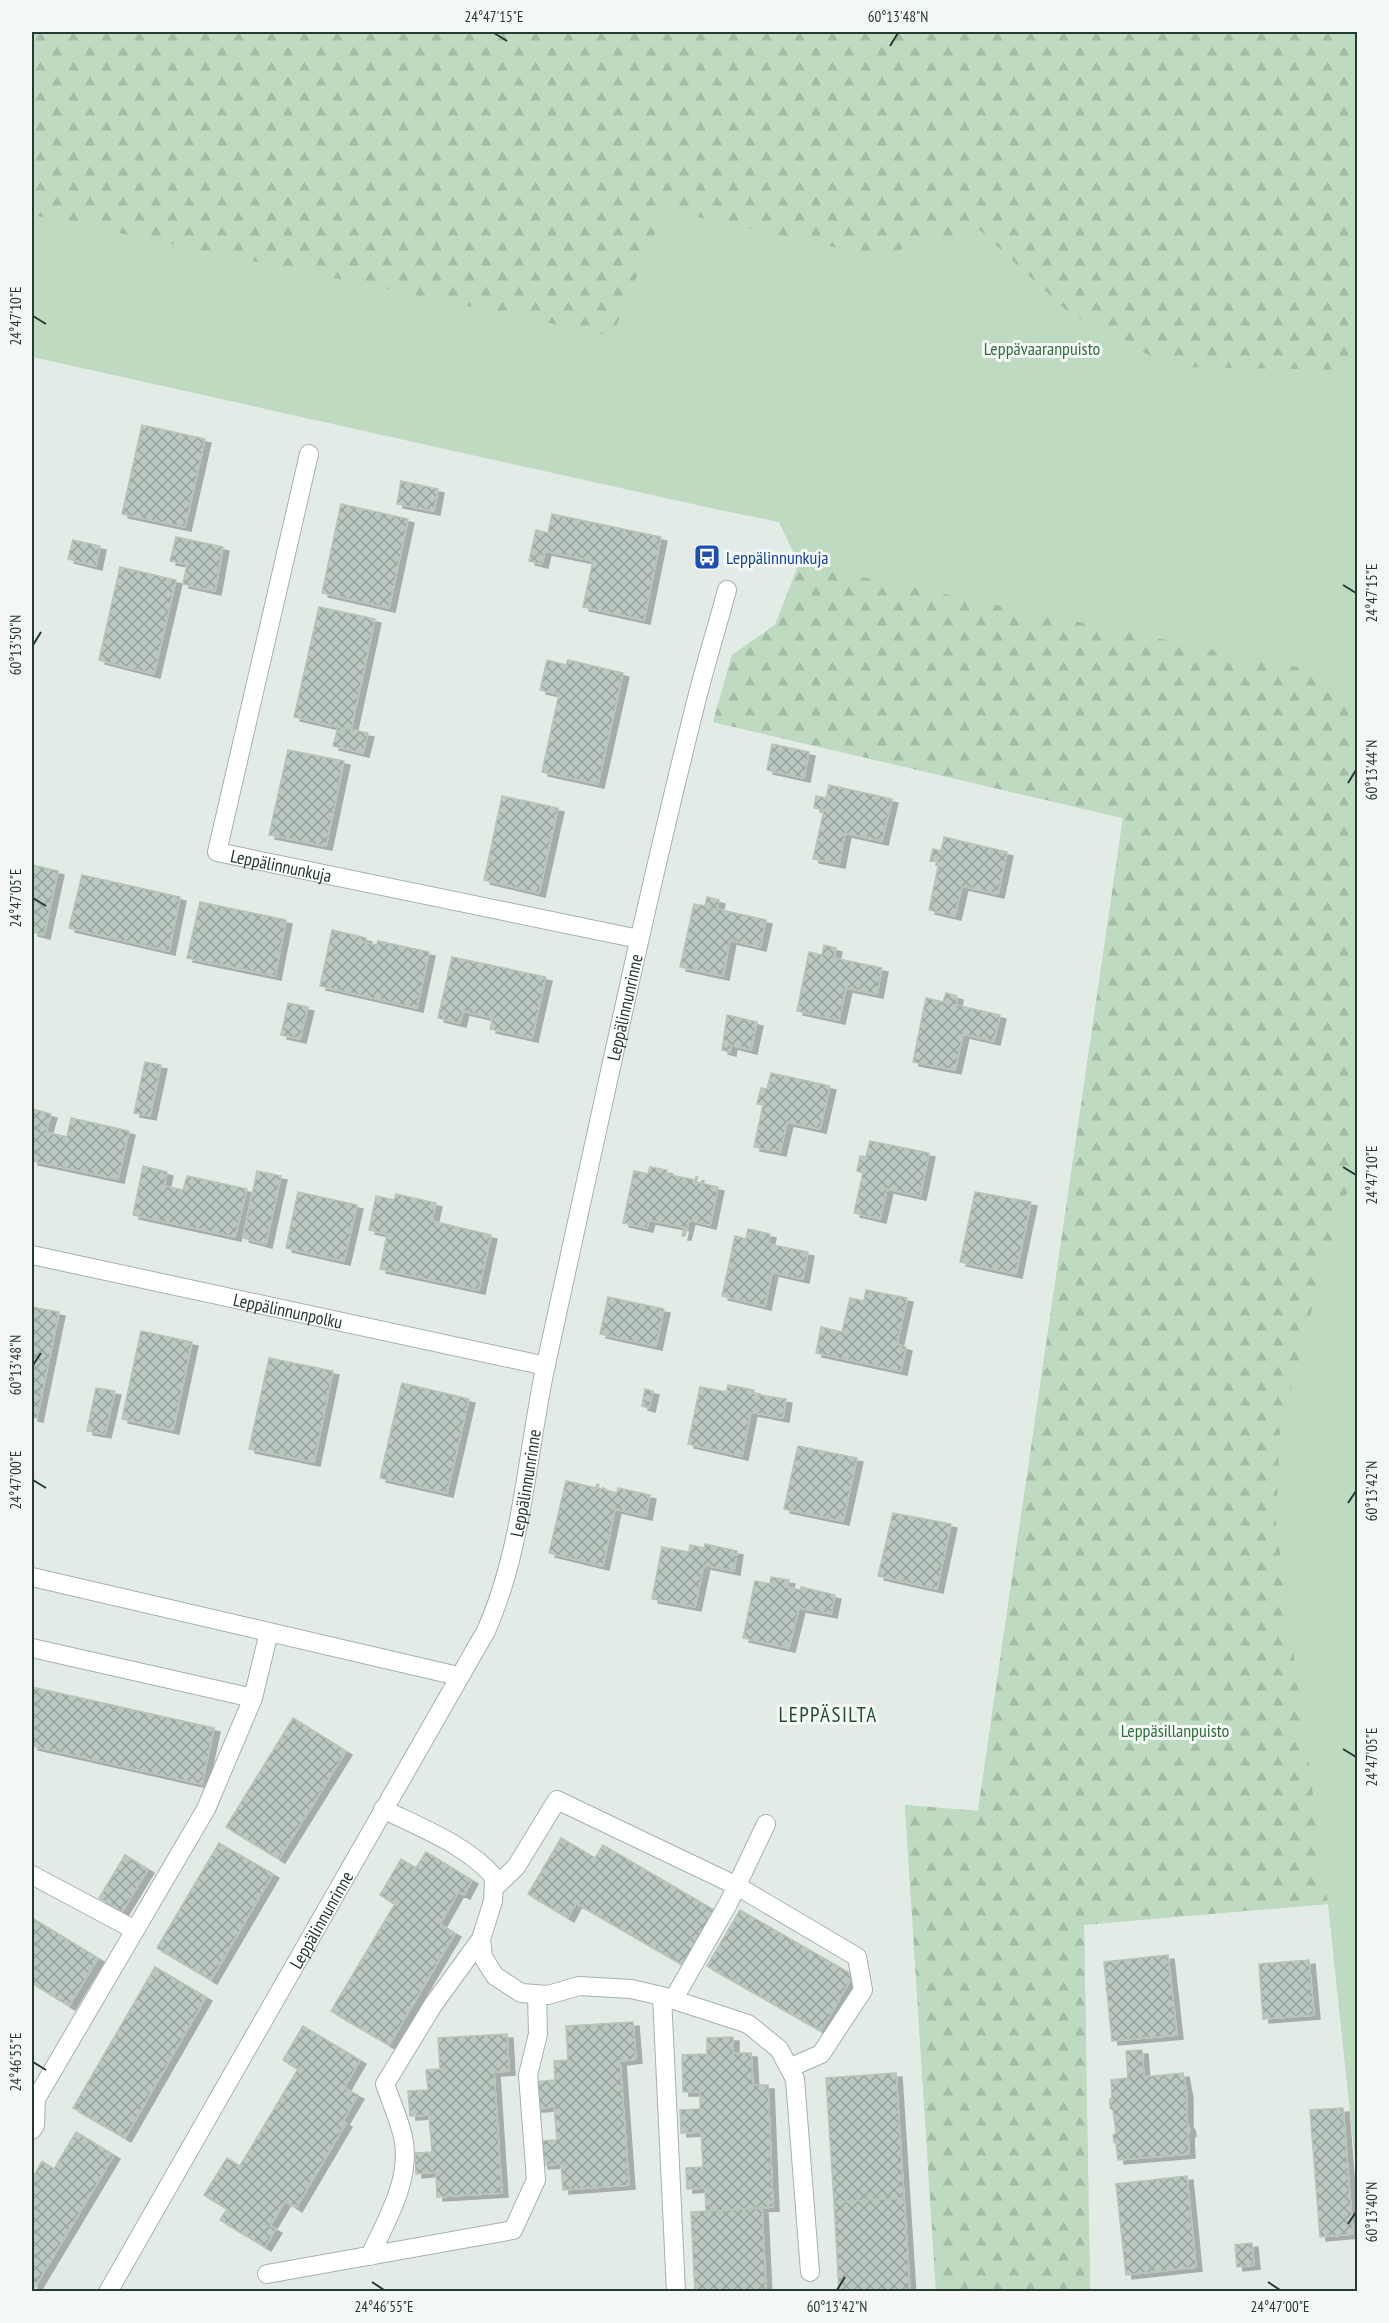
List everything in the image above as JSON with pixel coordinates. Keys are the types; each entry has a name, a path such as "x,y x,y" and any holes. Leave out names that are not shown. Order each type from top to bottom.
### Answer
{"street":[{"name":"Leppälinnunkuja","path":"309,454 217,852 639,939"},
{"name":"Leppälinnunrinne","path":"108,2292 458,1676 486,1631 501,1592 526,1484 546,1366 639,939 691,722 727,590"},
{"name":"Leppälinnunpolku","path":"32,1255 546,1366"},
{"path":"32,1577 458,1676"},
{"path":"32,2130 34,2098 206,1809 253,1698 269,1632"},
{"path":"32,1648 253,1698"},
{"path":"494,1888 516,1867 557,1800 737,1886 857,1957 863,1990 821,2054 789,2068"},
{"path":"370,2256 393,2205 404,2171 404,2141 385,2084 433,2005 481,1939 493,1901 494,1888 494,1877 484,1865 447,1841 383,1809"},
{"path":"676,2292 668,1998 737,1886 766,1824"},
{"path":"32,1875 135,1930"},
{"path":"481,1939 483,1957 495,1976 521,1993 548,1995 579,1986 631,1989 668,1998 748,2024 779,2049 795,2079 810,2272"},
{"path":"267,2274 513,2229 536,2180 528,2075 538,2034 537,1994"}],"green space":[{"name":"Leppävaaranpuisto","path":"32,32 1357,32 1357,2179 1328,1904 1084,1924 1090,2291 936,2291 905,1805 978,1811 1123,818 713,722 732,655 775,625 799,564 779,522 32,357"},
{"path":"32,32 1357,32 1357,370 1171,367 1069,313 980,230 875,256 665,210 612,336 32,215"},
{"name":"Leppäsillanpuisto","path":"799,564 1297,667 1357,706 1357,1162 1322,1270 1280,1432 1276,1525 1328,1904 1084,1925 1090,2291 936,2291 905,1805 978,1811 1123,818 713,722 732,655 775,625"}],"building":[{"path":"142,425 205,439 185,527 122,514"},
{"path":"401,481 438,489 434,511 397,504"},
{"path":"341,504 408,519 389,608 322,593"},
{"path":"552,514 661,537 644,620 583,607 593,561 545,551 542,564 529,561 536,530 548,533"},
{"path":"176,537 223,547 215,591 183,584 187,564 170,561"},
{"path":"73,540 100,546 96,566 68,559"},
{"path":"120,567 176,580 154,674 99,660"},
{"path":"319,607 375,619 351,730 294,717"},
{"path":"547,660 566,665 568,660 623,673 598,784 542,772 559,694 540,690"},
{"path":"338,727 368,733 363,753 333,746"},
{"path":"772,744 809,752 804,778 767,770"},
{"path":"288,750 344,761 326,846 269,835"},
{"path":"829,785 892,799 882,841 845,833 839,864 813,859 824,810 814,808 816,796 826,798"},
{"path":"502,796 558,808 539,893 484,880"},
{"path":"944,837 1007,852 998,894 962,886 955,916 929,910 939,862 930,861 933,849 941,851"},
{"path":"32,865 58,871 44,935 32,932"},
{"path":"82,875 180,897 169,951 69,928"},
{"path":"707,897 719,900 717,909 766,920 760,947 730,940 723,976 680,967 694,904 705,906"},
{"path":"200,902 286,920 275,976 187,958"},
{"path":"332,930 366,938 365,943 377,945 378,941 429,952 417,1008 320,986"},
{"path":"824,945 836,948 834,958 882,968 877,994 846,988 839,1020 797,1011 809,952 822,955"},
{"path":"452,957 546,977 532,1038 490,1029 493,1018 463,1011 460,1023 438,1018"},
{"path":"946,993 957,996 956,1005 1000,1015 994,1041 963,1034 955,1070 913,1062 926,998 943,1002"},
{"path":"288,1003 308,1007 300,1039 281,1035"},
{"path":"727,1015 757,1022 751,1050 731,1045 730,1052 722,1050"},
{"path":"145,1062 161,1065 150,1116 134,1113"},
{"path":"771,1073 830,1086 820,1129 787,1122 780,1152 754,1147 763,1105 757,1104 761,1088 767,1089"},
{"path":"32,1109 51,1114 46,1132 67,1137 71,1118 129,1131 118,1179 32,1161"},
{"path":"870,1141 929,1153 920,1196 887,1189 880,1219 854,1213 863,1173 857,1171 860,1156 866,1157"},
{"path":"143,1166 167,1172 164,1186 183,1190 187,1176 247,1189 235,1237 133,1215"},
{"path":"650,1167 667,1170 666,1174 695,1180 698,1177 696,1182 718,1187 710,1225 689,1220 685,1236 682,1236 684,1227 649,1220 647,1228 623,1223 634,1171 648,1174"},
{"path":"257,1171 281,1176 266,1244 243,1238"},
{"path":"298,1192 357,1205 344,1261 286,1248"},
{"path":"975,1192 1031,1202 1016,1274 960,1262"},
{"path":"396,1194 436,1203 432,1221 491,1235 479,1290 380,1269 387,1234 369,1230 376,1196 394,1200"},
{"path":"748,1229 770,1234 768,1244 808,1252 803,1279 772,1272 765,1306 722,1296 735,1236 746,1239"},
{"path":"866,1290 907,1298 897,1344 906,1347 901,1371 816,1353 821,1327 842,1332 850,1298 864,1301"},
{"path":"608,1297 664,1309 656,1346 600,1334"},
{"path":"32,1307 59,1312 37,1418 32,1417"},
{"path":"141,1331 192,1342 173,1430 122,1419"},
{"path":"269,1358 333,1371 314,1462 249,1449"},
{"path":"402,1383 469,1399 447,1493 380,1478"},
{"path":"728,1385 754,1390 754,1394 786,1399 783,1418 751,1412 742,1456 688,1444 700,1387 726,1392"},
{"path":"96,1388 115,1391 105,1434 87,1431"},
{"path":"645,1389 653,1391 649,1408 642,1406"},
{"path":"798,1446 857,1458 843,1521 784,1509"},
{"path":"566,1481 596,1488 597,1484 598,1488 617,1493 618,1488 650,1495 646,1516 615,1509 603,1566 549,1553"},
{"path":"893,1513 951,1524 937,1589 878,1576"},
{"path":"705,1544 737,1551 734,1571 704,1565 695,1607 652,1599 662,1547 689,1552 690,1545 704,1548"},
{"path":"771,1577 789,1580 787,1587 801,1590 801,1587 835,1595 831,1614 799,1608 789,1648 743,1638 755,1581 770,1584"},
{"path":"32,1687 214,1728 202,1784 32,1746"},
{"path":"293,1718 346,1751 279,1859 226,1827"},
{"path":"561,1838 595,1858 603,1845 714,1910 683,1965 576,1903 568,1918 528,1894"},
{"path":"219,1843 273,1874 211,1980 157,1948"},
{"path":"426,1852 472,1880 464,1895 458,1892 440,1924 455,1933 389,2045 331,2011 395,1904 380,1895 401,1859 416,1868"},
{"path":"125,1855 148,1869 122,1912 99,1898"},
{"path":"740,1910 853,1975 821,2031 707,1966"},
{"path":"32,1918 98,1958 69,2006 32,1983"},
{"path":"1168,1955 1177,2035 1112,2041 1104,1962"},
{"path":"1309,1960 1314,2015 1263,2019 1259,1964"},
{"path":"155,1967 206,1997 125,2138 73,2108"},
{"path":"633,2022 636,2059 620,2061 629,2185 563,2190 561,2164 542,2165 540,2141 557,2140 554,2107 536,2108 534,2082 555,2080 554,2061 568,2060 566,2026"},
{"path":"303,2026 360,2060 344,2088 358,2095 343,2121 346,2123 296,2208 285,2201 270,2226 276,2229 265,2247 220,2220 227,2209 204,2195 227,2158 240,2166 298,2069 283,2060"},
{"path":"507,2034 509,2071 494,2072 502,2193 437,2197 436,2172 416,2174 415,2153 432,2152 429,2115 410,2116 408,2091 428,2090 426,2070 440,2069 438,2038"},
{"path":"733,2037 733,2053 751,2053 753,2085 768,2085 773,2207 706,2211 705,2188 687,2189 686,2168 703,2167 701,2132 681,2133 680,2110 700,2109 700,2092 683,2092 682,2055 707,2054 707,2038"},
{"path":"1142,2050 1144,2077 1183,2073 1187,2094 1187,2124 1190,2132 1188,2134 1189,2154 1118,2160 1113,2135 1116,2133 1113,2110 1110,2108 1111,2080 1128,2078 1126,2051"},
{"path":"896,2073 904,2198 834,2202 826,2078"},
{"path":"1343,2108 1353,2234 1320,2237 1310,2110"},
{"path":"76,2132 114,2155 32,2292 32,2179 42,2161 54,2169"},
{"path":"1187,2176 1196,2267 1126,2275 1116,2184"},
{"path":"904,2198 910,2292 839,2292 834,2202"},
{"path":"762,2208 766,2292 695,2292 691,2212"},
{"path":"1252,2243 1254,2265 1237,2267 1235,2245"}],"place":[{"name":"Leppälinnunkuja","path":"707,557"}],"district":[{"name":"LEPPÄSILTA","path":"828,1714"}]}
